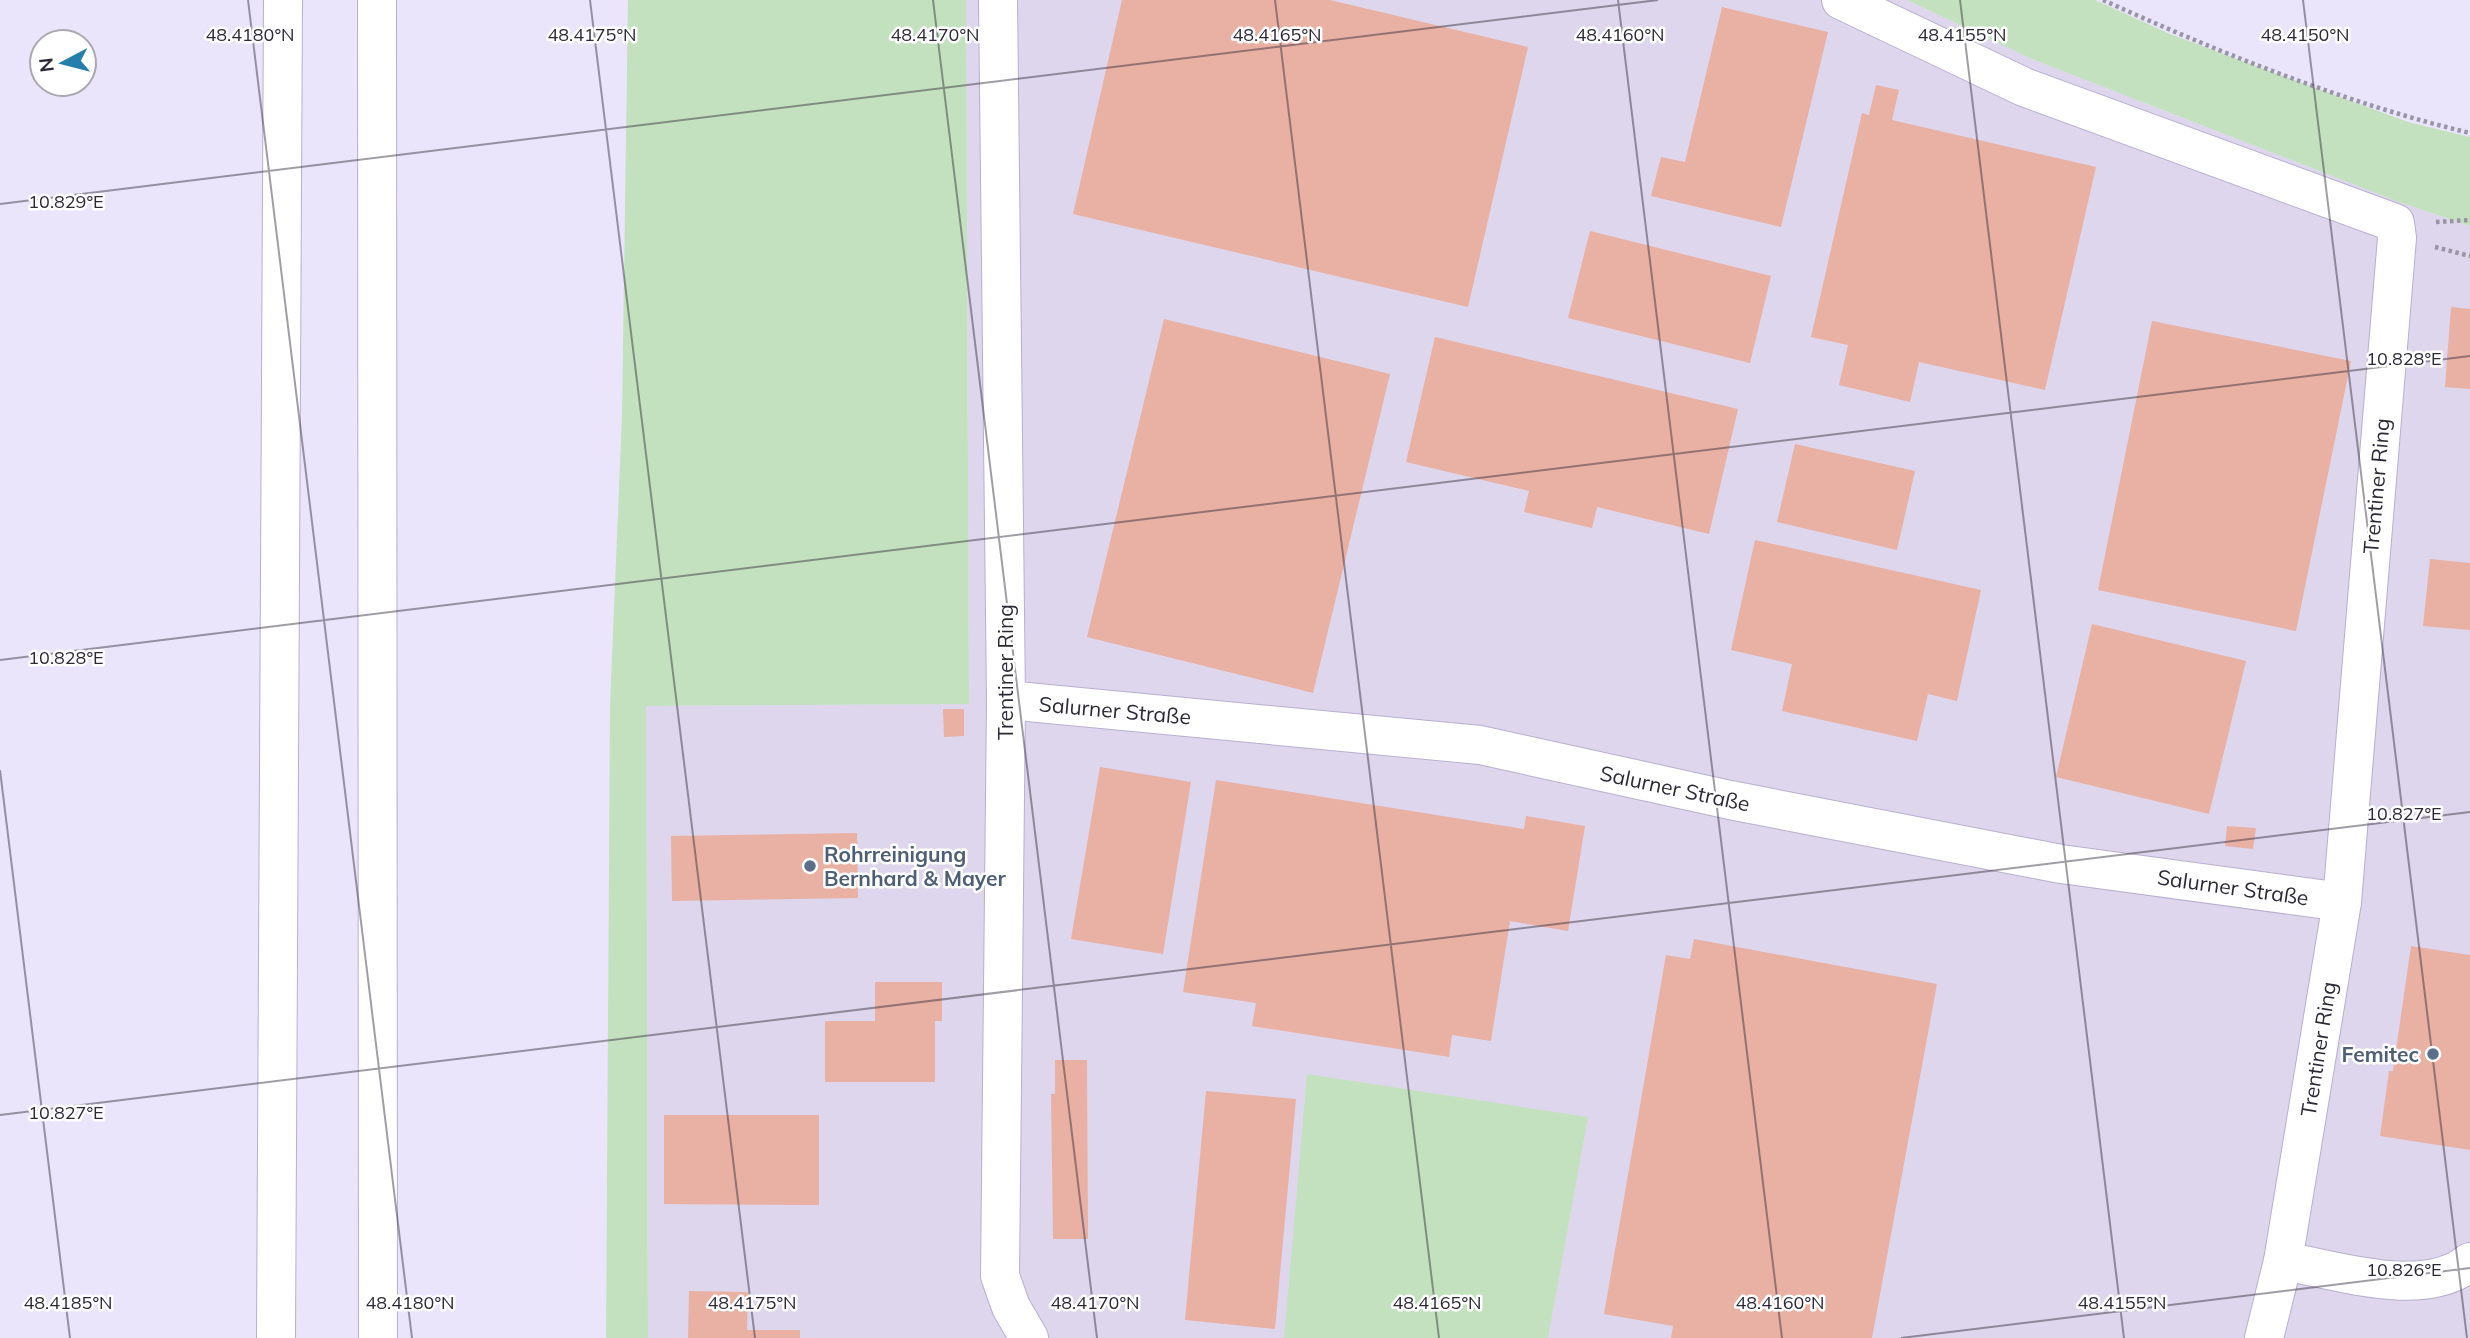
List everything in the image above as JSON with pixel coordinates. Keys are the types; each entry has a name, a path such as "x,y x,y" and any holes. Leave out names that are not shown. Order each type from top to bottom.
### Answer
{"main road":[{"path":"276,1338 283,0"},
{"path":"377,0 378,1338"},
{"name":"Trentiner Ring","path":"998,0 1006,700 1000,1276 1011,1307 1029,1338"},
{"name":"Trentiner Ring","path":"1841,0 2024,87 2395,223 2397,238 2342,902 2283,1261 2264,1338"},
{"name":"Salurner Straße","path":"1006,700 1480,745 1730,800 2061,864 2342,902"},
{"path":"2283,1261 2412,1283 2457,1272 2470,1262"}],"path":[{"path":"2103,0 2172,32 2407,118 2470,133"}],"shaded area":[{"path":"966,0 1907,0 2032,59 2399,202 2470,226 2470,1338 648,1338 645,706 969,704"}],"green space":[{"path":"628,0 966,0 969,704 646,706 648,1338 606,1338 610,705 622,416"},
{"path":"1907,0 2095,0 2170,34 2408,122 2470,137 2470,226 2399,202 2032,59"},
{"path":"1307,1074 1588,1117 1548,1338 1284,1338"}],"building":[{"path":"1122,0 1330,0 1528,47 1468,307 1073,214"},
{"path":"1722,7 1828,32 1781,227 1651,196 1661,157 1685,162"},
{"path":"1876,85 1899,90 1892,120 2096,167 2045,390 1919,362 1910,402 1839,385 1848,345 1811,337 1862,113 1869,115"},
{"path":"1590,231 1771,276 1750,363 1568,318"},
{"path":"2451,307 2470,309 2470,389 2445,387"},
{"path":"1164,319 1390,374 1313,693 1087,637"},
{"path":"2152,321 2351,361 2296,631 2098,590"},
{"path":"1435,337 1738,409 1709,534 1597,507 1592,528 1524,512 1529,491 1406,462"},
{"path":"1795,444 1915,471 1897,550 1777,522"},
{"path":"1755,540 1981,590 1957,701 1928,694 1917,741 1782,711 1792,664 1731,650"},
{"path":"2430,559 2470,563 2470,630 2423,626"},
{"path":"2092,624 2246,661 2209,814 2056,777"},
{"path":"943,709 964,709 964,736 944,737"},
{"path":"1100,767 1191,782 1163,954 1071,939"},
{"path":"1216,780 1524,829 1526,816 1585,826 1568,931 1510,921 1491,1041 1452,1035 1449,1057 1252,1026 1256,1003 1183,992"},
{"path":"2227,826 2256,828 2253,849 2225,846"},
{"path":"857,833 858,898 672,901 671,836"},
{"path":"1694,939 1937,984 1872,1338 1671,1338 1673,1326 1604,1314 1666,955 1690,959"},
{"name":"Femitec","path":"2411,946 2470,955 2470,1150 2380,1136 2389,1071 2393,1071"},
{"path":"875,982 942,982 942,1021 935,1021 935,1082 825,1082 825,1021 875,1021"},
{"path":"1055,1060 1087,1060 1088,1239 1053,1239 1051,1094 1055,1094"},
{"path":"1206,1091 1296,1099 1275,1329 1185,1320"},
{"path":"664,1115 819,1115 819,1205 664,1204"},
{"path":"689,1291 748,1292 747,1330 800,1330 800,1338 688,1338"}],"place":[{"name":"Rohrreinigung Bernhard & Mayer","path":"810,866"},
{"name":"Femitec","path":"2433,1054"}]}
